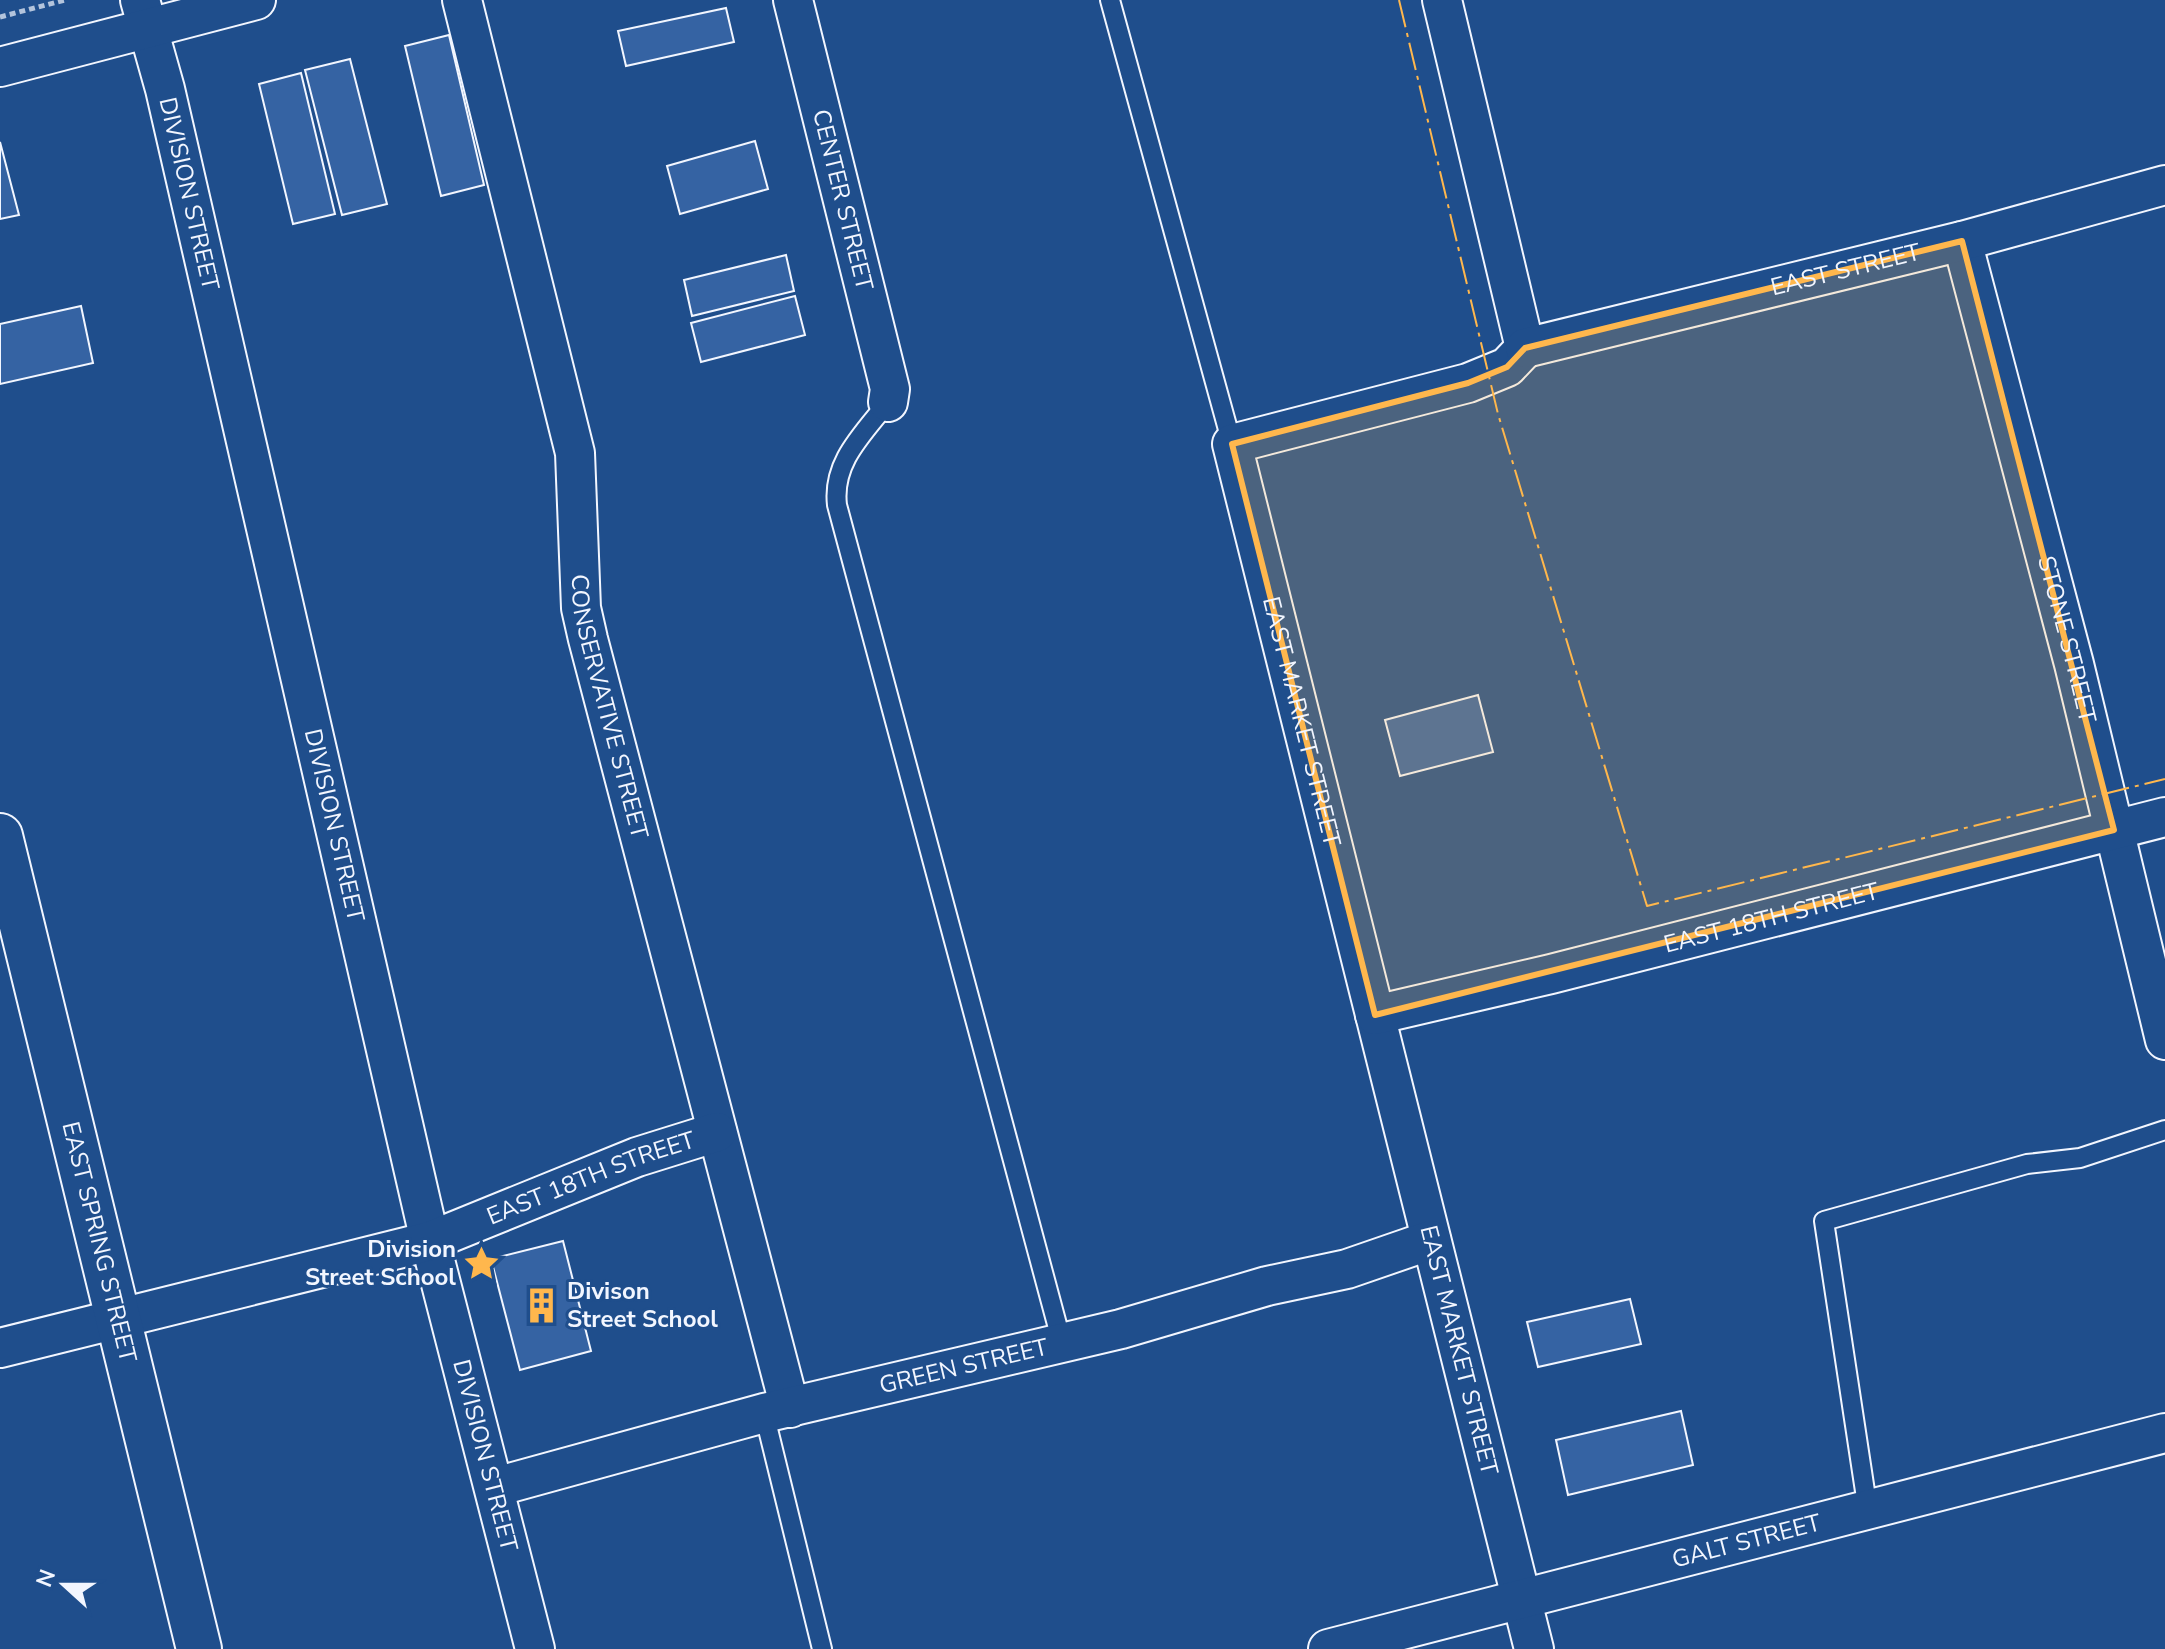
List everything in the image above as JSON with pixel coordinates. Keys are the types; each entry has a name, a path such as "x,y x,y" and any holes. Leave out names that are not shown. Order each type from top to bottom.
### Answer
{"main road":[{"name":"EAST SPRING STREET","path":"0,836 199,1649"}],"street":[{"path":"0,67 144,15 256,0"},
{"name":"CONSERVATIVE STREET","path":"462,0 575,453 581,608 717,1132 777,1410"},
{"name":"CENTER STREET","path":"793,0 890,389 888,402"},
{"path":"1232,444 1468,383 1507,367 1525,348 1442,0"},
{"name":"DIVISION STREET","path":"144,15 430,1241 535,1649"},
{"name":"EAST STREET","path":"1525,348 1962,241 2165,185"},
{"name":"STONE STREET","path":"1962,241 2165,1040"},
{"name":"EAST MARKET STREET","path":"1232,444 1534,1649"},
{"name":"EAST 18TH STREET","path":"1375,1015 1551,974 2165,817"},
{"name":"EAST 18TH STREET","path":"0,1348 430,1241 637,1157 717,1132"},
{"name":"GREEN STREET","path":"495,1487 777,1410 1062,1343 1267,1286 1347,1269 1431,1240"},
{"name":"GALT STREET","path":"1328,1649 2165,1433"}],"lane":[{"path":"1110,0 1232,444"},
{"path":"888,402 840,465 835,487 837,505 1062,1343"},
{"path":"1868,1511 1824,1221 2027,1164 2080,1158 2165,1130"},
{"path":"777,1410 822,1649"}],"path":[{"path":"0,17 65,0"}],"highlighted area":[{"path":"1962,241 2114,830 1375,1015 1232,444 1468,383 1507,367 1525,348"}],"building":[{"path":"726,8 734,42 626,66 618,31"},
{"path":"449,35 484,185 441,196 405,46"},
{"path":"350,59 387,204 342,215 305,70"},
{"path":"301,73 335,214 293,224 259,84"},
{"path":"755,141 768,189 680,214 667,166"},
{"path":"0,142 19,215 0,219"},
{"path":"786,255 794,291 692,316 684,280"},
{"path":"795,296 805,335 701,362 691,323"},
{"path":"81,306 93,363 0,384 0,324"},
{"path":"1478,695 1493,752 1400,776 1385,720"},
{"name":"Divison Street School","path":"563,1241 591,1351 520,1370 491,1259"},
{"path":"1630,1299 1641,1344 1538,1367 1527,1322"},
{"path":"1681,1411 1693,1465 1568,1495 1556,1440"}],"power":[{"path":"1399,0 1498,414 1647,906 2165,779"}],"place":[{"name":"Division Street School","path":"482,1263"},
{"name":"Divison Street School","path":"541,1305"}]}
